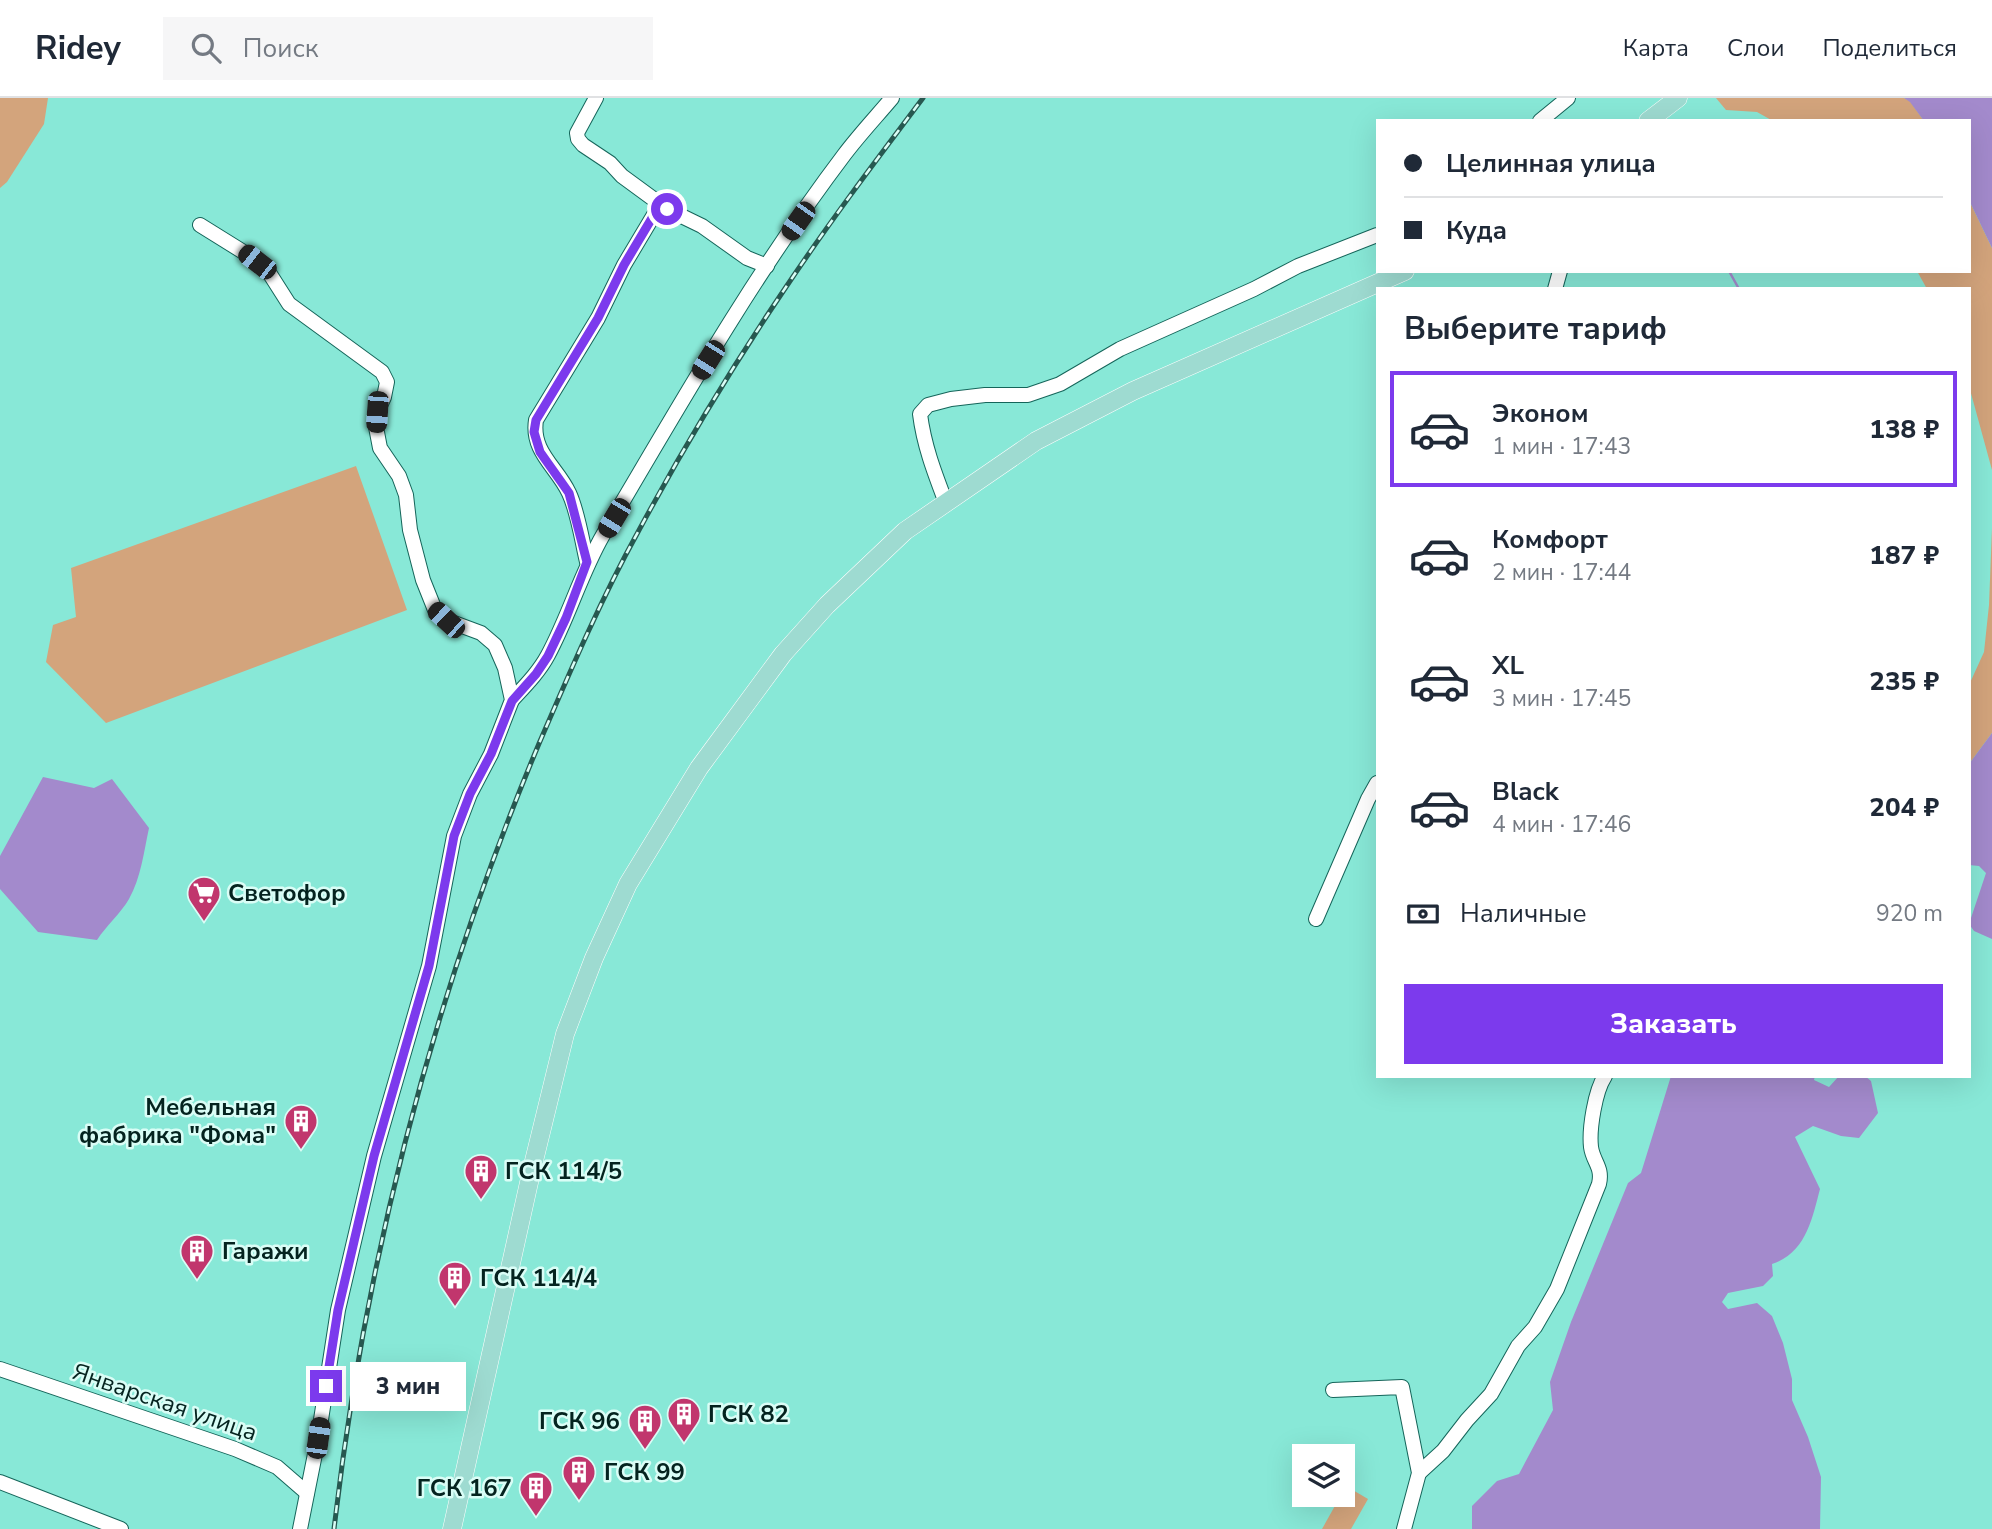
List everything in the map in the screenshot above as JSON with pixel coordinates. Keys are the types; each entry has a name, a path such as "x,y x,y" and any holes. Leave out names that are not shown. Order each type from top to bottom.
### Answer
{"main road":[{"path":"1651,119 1675,100"},
{"path":"452,1529 532,1169 565,1034 594,958 628,884 699,768 783,654 827,605 905,531 1036,441 1133,391 1400,273"}],"street":[{"path":"596,98 577,133 578,139 667,209 702,226 747,258 768,266"},
{"path":"300,1529 338,1310 374,1156 429,966 454,836 470,794 491,754 512,701 548,656 587,562 678,407 768,266 845,154 892,98"},
{"path":"1542,119 1568,98"},
{"path":"587,562 569,493 540,452 534,432 536,420 598,318 624,265 655,213 667,209"},
{"path":"200,225 268,271 289,304 382,372 387,382 377,412 376,427 380,448 399,476 406,495 410,530 423,580 435,610 446,620 481,633 495,645 505,668 512,701"},
{"path":"946,503 928,456 922,430 920,414 928,405 985,395 1028,395 1060,384 1120,349 1209,310 1298,265 1376,235"},
{"path":"1316,919 1376,785"},
{"path":"1419,1473 1443,1451 1491,1394 1518,1346 1535,1327 1557,1289 1599,1184 1601,1174 1591,1147 1593,1107 1604,1078"},
{"name":"Январская улица","path":"0,1369 235,1449 277,1467 307,1493"},
{"path":"1333,1390 1402,1387 1419,1473 1404,1529"},
{"path":"0,1482 121,1529"}],"shaded area":[{"path":"0,98 48,98 44,124 7,182 0,188"},
{"path":"1716,98 1904,98 1910,101 1923,119 1769,119 1757,112 1726,110"},
{"path":"1904,98 1992,98 1992,248 1971,204 1971,119 1923,119"},
{"path":"1971,204 1992,248 1992,470 1971,393 1971,287 1926,287 1918,273 1971,273"},
{"path":"356,466 407,610 106,723 46,662 53,625 76,617 71,568"},
{"path":"1992,528 1992,733 1971,761 1971,681 1984,652"},
{"path":"1992,733 1992,939 1974,931 1971,927 1971,918 1986,873 1979,866 1971,865 1971,761"},
{"path":"43,777 94,788 112,779 149,828 133,891 97,940 38,932 0,889 0,856"},
{"path":"1670,1078 1814,1078 1829,1087 1837,1078 1867,1078 1871,1081 1878,1113 1859,1138 1841,1136 1813,1126 1795,1137 1820,1189 1806,1234 1793,1252 1772,1264 1773,1276 1763,1286 1728,1293 1722,1302 1728,1309 1757,1303 1772,1316 1783,1343 1792,1379 1792,1400 1821,1477 1820,1529 1472,1529 1472,1506 1497,1481 1519,1474 1553,1410 1550,1382 1571,1322 1628,1183 1641,1173"},
{"path":"1355,1491 1368,1499 1351,1529 1322,1529 1334,1507 1355,1507"}],"waterway":[{"path":"1730,273 1738,287"}],"railway":[{"path":"334,1529 364,1328 408,1130 466,936 538,746 585,638 624,558 706,412 797,271 923,98"}],"place":[{"name":"Светофор","path":"204,923"},
{"name":"Мебельная фабрика \"Фома\"","path":"301,1151"},
{"name":"ГСК 114/5","path":"481,1201"},
{"name":"Гаражи","path":"197,1281"},
{"name":"ГСК 114/4","path":"455,1308"},
{"name":"ГСК 82","path":"684,1444"},
{"name":"ГСК 96","path":"645,1451"},
{"name":"ГСК 99","path":"579,1502"},
{"name":"ГСК 167","path":"536,1518"}],"route":[{"path":"326,1386 338,1310 374,1156 416,1003 429,966 454,836 512,701 548,656 587,562 569,493 540,452 534,432 536,420 598,318 624,265 655,213 667,209"}]}
